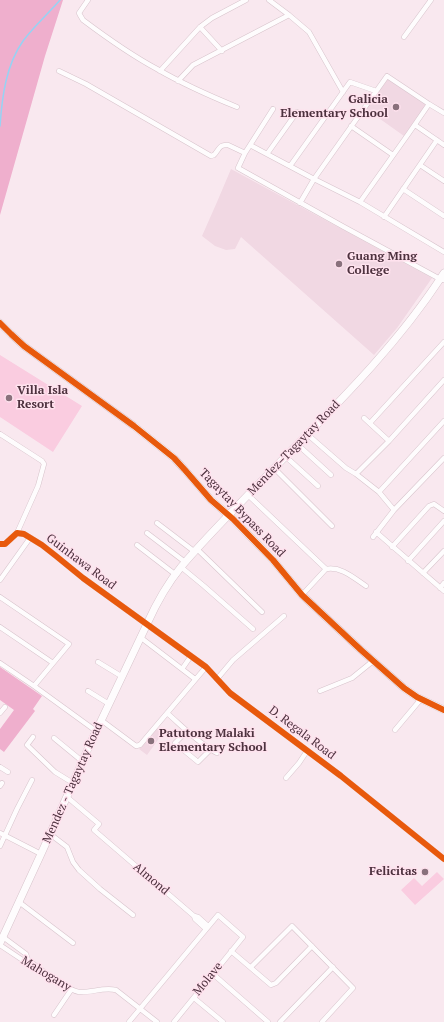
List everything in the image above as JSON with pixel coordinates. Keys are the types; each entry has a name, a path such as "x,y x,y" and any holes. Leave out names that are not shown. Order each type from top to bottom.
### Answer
{"main road":[{"name":"Mendez–Tagaytay Road","path":"147,624 155,607 183,565 285,456 362,378 390,346 443,277"},
{"name":"Tagaytay Bypass Road","path":"0,323 24,346 134,426 168,453 182,466 211,500 273,560 302,595 404,688 421,699 444,710"},
{"name":"Mendez - Tagaytay Road","path":"1,942 121,676 147,624"}],"street":[{"path":"88,0 79,13 83,20 116,44 178,81 237,108"},
{"path":"160,71 200,27 212,18 246,0"},
{"path":"269,0 309,32 343,92"},
{"path":"404,37 431,0"},
{"path":"178,81 193,65 289,15"},
{"path":"200,27 222,51"},
{"path":"59,71 86,84 211,156 225,144 245,153"},
{"path":"300,203 314,179 386,76 444,113"},
{"path":"290,166 350,82 376,90"},
{"path":"360,202 429,104"},
{"path":"273,109 245,153 238,168 300,203 443,277"},
{"path":"267,154 297,112"},
{"path":"415,125 444,145"},
{"path":"351,126 393,155"},
{"path":"384,217 437,140"},
{"path":"250,145 360,202 444,252"},
{"path":"420,165 444,181"},
{"path":"404,188 444,216"},
{"path":"370,423 444,342"},
{"path":"356,474 444,380"},
{"path":"364,418 389,440"},
{"path":"379,492 444,421"},
{"path":"0,434 44,464 38,486 17,533 5,544 0,544"},
{"path":"308,434 346,468 379,492 394,510"},
{"path":"297,444 332,475"},
{"path":"285,456 318,486"},
{"path":"373,537 394,510 444,458"},
{"path":"274,468 332,526"},
{"path":"248,495 326,569"},
{"path":"392,547 429,506 434,504 444,511"},
{"path":"408,561 444,521"},
{"path":"157,522 196,551 262,612"},
{"path":"376,532 442,589 444,583"},
{"name":"Guinhawa Road","path":"17,533 24,534 52,552 82,578 147,624"},
{"path":"147,533 253,629"},
{"path":"0,580 30,538"},
{"path":"136,545 176,575"},
{"path":"423,573 444,551"},
{"path":"302,595 326,569 332,568 345,572 366,586"},
{"path":"0,597 69,644 34,686"},
{"path":"217,679 232,660 284,616"},
{"name":"D. Regala Road","path":"147,624 206,667 230,693 341,776 444,859"},
{"path":"0,627 53,663"},
{"path":"140,637 195,679"},
{"path":"182,668 191,656"},
{"path":"320,692 352,678 373,661"},
{"path":"98,662 121,676"},
{"path":"0,663 96,731"},
{"path":"101,720 136,746 140,745 206,667"},
{"path":"88,691 109,704"},
{"path":"395,730 421,699"},
{"path":"0,713 5,706"},
{"path":"167,713 210,750 217,753"},
{"path":"187,731 175,743 198,762 210,750"},
{"path":"33,737 27,745 55,772 73,783"},
{"path":"54,738 82,761"},
{"path":"286,778 307,751"},
{"path":"0,767 8,772"},
{"path":"0,846 32,780"},
{"name":"Almond","path":"67,797 99,824 94,830 207,928"},
{"path":"0,833 42,854"},
{"path":"50,834 67,847 78,870 133,915"},
{"path":"19,902 73,943"},
{"name":"Molave","path":"174,1022 242,937 218,915 207,928"},
{"path":"251,967 292,926 353,988 322,1022"},
{"path":"129,1022 139,1008 207,928"},
{"path":"1,942 14,946 26,954 28,960"},
{"name":"Mahogany","path":"1,942 10,952 24,961 28,960 71,990 80,992 109,988 116,990 157,1022"},
{"path":"10,952 14,946"},
{"path":"231,951 271,985 276,983 312,946"},
{"path":"280,1022 333,967"},
{"path":"213,974 268,1022"},
{"path":"54,1015 71,990"},
{"path":"194,998 223,1022"}],"shaded area":[{"path":"0,0 63,0 45,56 0,215"},
{"name":"Galicia Elementary School","path":"388,78 426,105 404,136 366,109"},
{"name":"Guang Ming College","path":"231,169 432,278 397,328 374,355 241,237 235,249 226,250 215,246 202,236"},
{"path":"0,355 82,406 53,452 0,417"},
{"path":"0,667 42,696 33,709 35,711 4,752 0,749 0,729 14,710 0,700"},
{"name":"Patutong Malaki Elementary School","path":"155,727 163,733 147,755 139,749"},
{"path":"437,872 444,879 415,905 401,890 414,878 422,886"}],"waterway":[{"path":"0,126 6,82 17,50 32,30 60,0"}],"cycle path":[{"path":"0,323 24,346 134,426 174,458 211,500 233,519 273,560 302,595 404,688 417,697 444,710"},
{"path":"0,544 5,544 17,533 24,534 42,545 83,578 206,667 230,693 341,776 444,859"}],"place":[{"name":"Galicia Elementary School","path":"396,107"},
{"name":"Guang Ming College","path":"339,264"},
{"name":"Villa Isla Resort","path":"9,398"},
{"name":"Patutong Malaki Elementary School","path":"151,741"},
{"name":"Felicitas","path":"425,872"}]}
